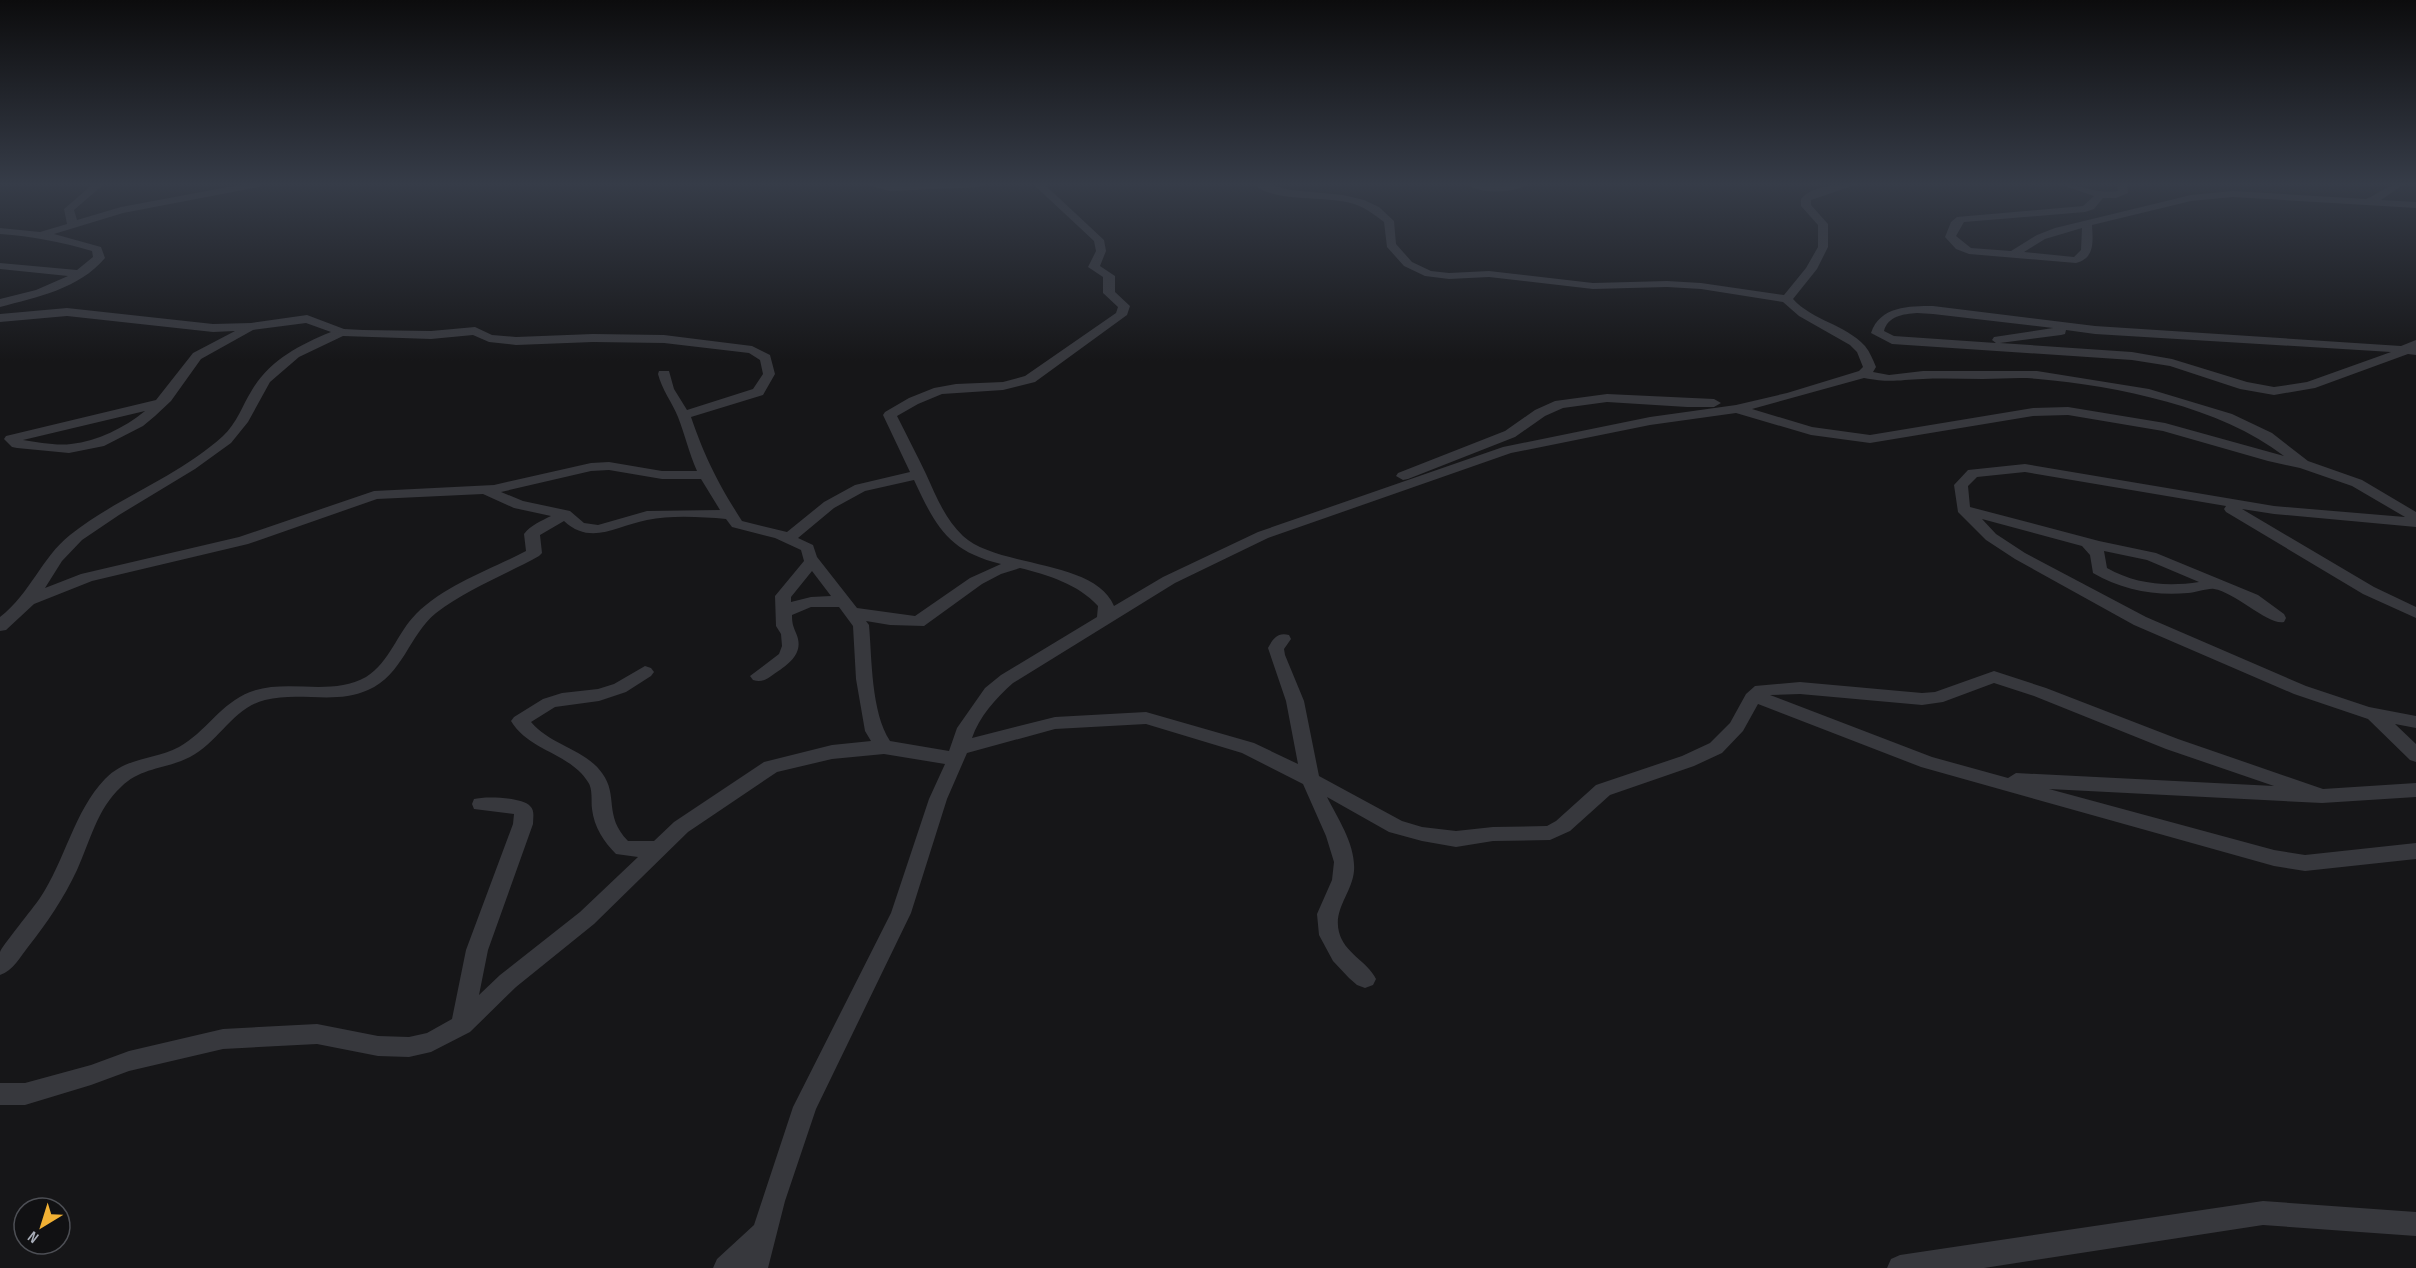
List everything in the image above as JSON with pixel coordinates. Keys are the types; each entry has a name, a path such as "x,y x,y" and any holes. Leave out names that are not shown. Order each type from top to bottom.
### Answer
{"street":[{"path":"0,303 43,292 67,282 99,258 97,249 71,243"},
{"path":"1100,243 1101,251 1094,267 1109,276 1109,293 1124,306 1121,315 1018,385 948,389 918,399 890,415 938,516 959,541 984,555 1044,569 1095,592 1107,605 1106,621"},
{"path":"1391,243 1408,264 1429,274 1449,276 1489,274 1593,286 1667,284 1701,286 1787,299 1862,351 1870,367 1864,374"},
{"path":"1787,299 1811,269 1824,247 1824,243"},
{"path":"1956,243 1970,251 2068,260 2083,258 2087,252 2087,243"},
{"path":"2011,256 2031,243"},
{"path":"0,266 80,274"},
{"path":"1916,309 1952,311 2079,328 2412,348 2310,385 2274,391 2245,386 2172,363 2132,356 1892,340 1877,333 1877,328 1886,317 1916,309"},
{"path":"0,318 67,312 213,328 251,327 307,319 342,332 431,335 475,331 489,338 516,341 593,338 664,339 752,350 766,358 769,374 758,392 684,415"},
{"path":"5,440 17,444 69,449 99,443 138,423 160,404 197,356 251,327"},
{"path":"1931,343 2008,339 2079,328"},
{"path":"0,626 29,600 60,552 75,538 96,522 203,458 242,426 258,390 271,373 298,352 342,332"},
{"path":"664,374 668,389 684,415 697,456 712,486 737,524 789,538 808,548 812,561 841,602 854,613 861,625 873,730 884,747"},
{"path":"1343,508 1372,488 1510,434 1540,413 1560,404 1607,398 1707,404 1772,399 1791,396 1864,374 1889,379 1923,375 2037,375 2078,379 2123,388 2227,417 2267,436 2303,464"},
{"path":"755,1268 805,1107 900,913 938,800 966,728 991,692 1007,679 1106,621 1168,580 1237,546 1508,450 1650,421 1736,409 1772,399"},
{"path":"5,440 160,404"},
{"path":"1736,409 1811,431 1869,439 2033,412 2068,411 2165,427 2303,464 2357,483 2416,518"},
{"path":"29,600 87,577 243,541 374,495 485,490 591,467 609,466 662,475 708,475"},
{"path":"2416,524 2318,516 2214,501 2025,468 1973,473 1961,485 1963,509 1992,537 2020,556 2140,621 2300,690 2372,714 2416,722"},
{"path":"789,538 829,505 860,488 920,474"},
{"path":"485,490 519,505 565,514 579,526 590,529 599,529 647,515 700,513 730,515"},
{"path":"2214,501 2266,528 2372,592 2416,613"},
{"path":"1963,509 2088,543 2151,556 2252,599 2278,618"},
{"path":"0,966 23,940 61,880 104,794 125,773 185,751 227,714 257,696 281,690 346,692 362,686 394,662 421,618 446,600 534,553 532,534 538,528 565,514"},
{"path":"2088,543 2096,549 2101,559 2099,570 2127,583 2183,590 2205,586 2209,580"},
{"path":"759,676 787,657 790,646 783,613 783,597 812,561"},
{"path":"854,613 890,620 918,622 976,581 995,571 1020,563"},
{"path":"783,613 794,606 815,601 841,602"},
{"path":"1283,639 1276,648 1277,663 1292,689 1311,780 1343,856 1344,872 1340,890 1331,903 1328,915 1328,934 1332,944 1348,964 1365,979"},
{"path":"645,672 620,688 599,695 562,699 549,703 520,721 527,733 560,750 595,777 602,794 602,814 610,835 623,849 658,849"},
{"path":"0,1094 25,1094 91,1075 129,1061 224,1039 316,1034 378,1046 409,1047 431,1042 462,1025 508,981 587,918 681,827 771,767 832,752 884,747 958,753 1055,723 1146,718 1248,748 1396,827 1456,839 1493,834 1550,833 1563,826 1603,790 1688,761 1716,748 1737,727 1741,716 1754,696 1761,690 1800,688 1922,699 1937,698 1994,677 2040,692 2172,744 2322,796"},
{"path":"1754,696 1887,748 1981,778 2274,858 2305,863 2416,851"},
{"path":"2372,714 2416,755"},
{"path":"1981,778 2322,796 2416,790"},
{"path":"462,1025 477,950 523,824 524,811 517,807 482,804"},
{"path":"1900,1268 2263,1213 2416,1224"},
{"path":"726,1268 765,1232"}]}
